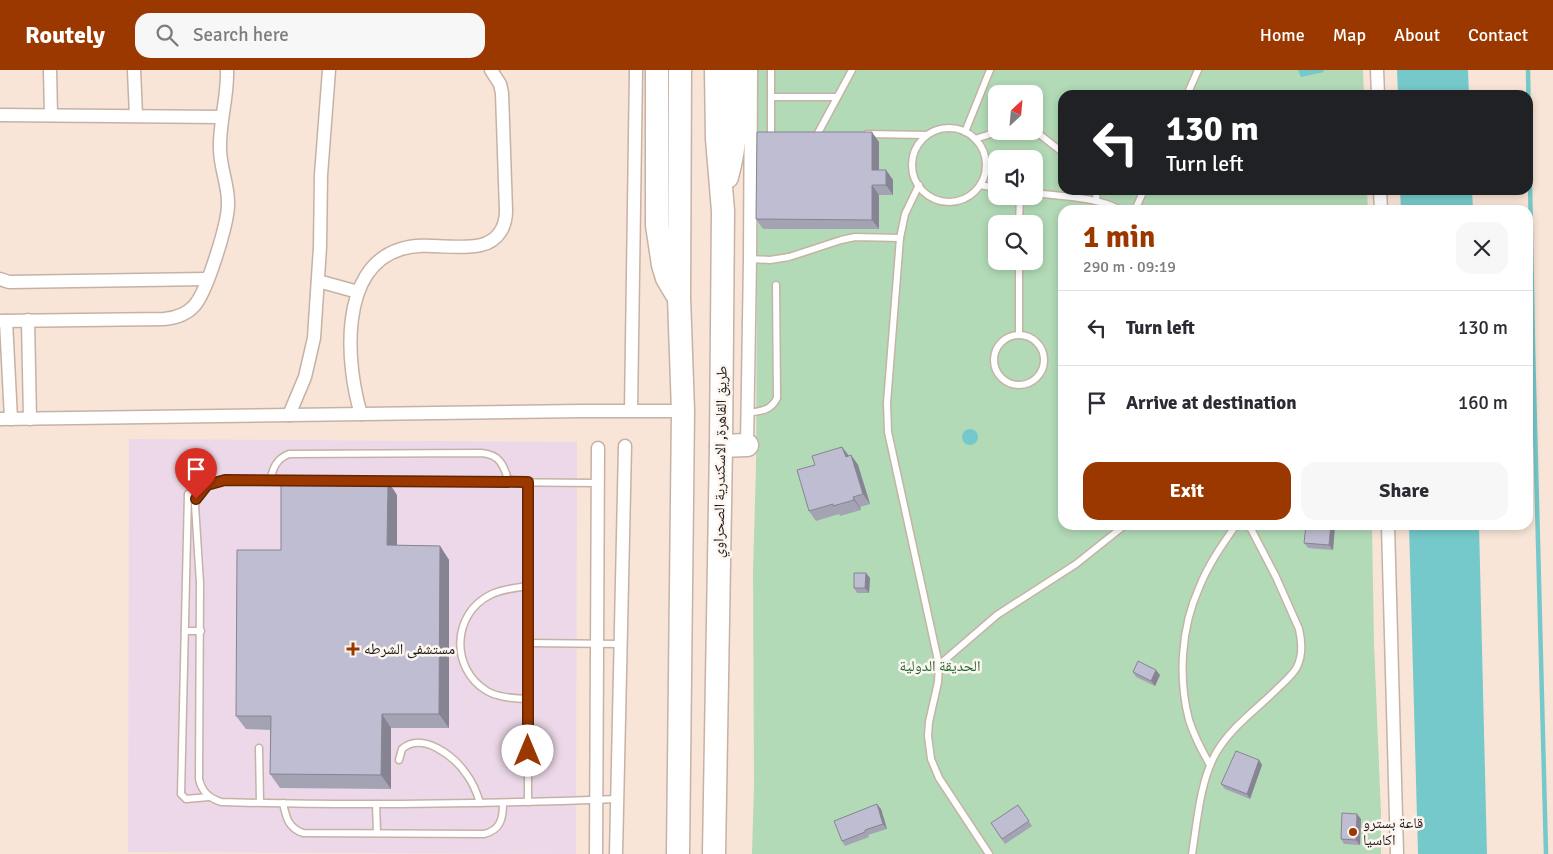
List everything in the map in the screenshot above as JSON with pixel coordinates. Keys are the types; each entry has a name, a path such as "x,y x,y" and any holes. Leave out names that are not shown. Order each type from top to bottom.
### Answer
{"highway":[{"path":"657,70 658,239 667,278 679,297"},
{"path":"678,854 683,411 679,297 680,70"},
{"name":"طريق القاهرة, الاسكندرية الصحراوي","path":"714,854 721,446 722,192 717,139 716,70"},
{"path":"722,192 730,167 735,140 737,70"},
{"path":"721,446 747,445"}],"street":[{"path":"50,70 51,115"},
{"path":"134,70 136,116"},
{"path":"227,70 220,159 227,191 228,212 223,234 207,279 194,306 173,318 3,321 5,419 631,410 683,411"},
{"path":"290,415 305,378 311,358 315,332 321,175 329,70"},
{"path":"361,414 352,380 350,344 358,292 372,267 395,251 412,246 481,245 493,240 502,230 506,211 502,93 500,84 491,70"},
{"path":"631,410 636,70"},
{"path":"747,445 750,259 761,133 751,70"},
{"path":"1377,70 1378,90"},
{"path":"0,115 222,117"},
{"path":"0,279 9,282 207,279"},
{"path":"318,281 358,292"},
{"path":"28,320 30,419"},
{"path":"616,854 625,446"},
{"path":"596,854 598,448"},
{"path":"1388,530 1397,854"}],"lane":[{"path":"770,70 771,97 761,133 780,134"},
{"path":"818,133 852,70"},
{"path":"965,132 990,70"},
{"path":"1189,90 1198,70"},
{"path":"771,97 837,97"},
{"path":"946,128 965,132 975,139 984,153 986,170 980,185 969,196 953,202 938,200 930,196 918,185 915,178 912,162 917,147 927,135 936,130 946,128"},
{"path":"808,134 828,134"},
{"path":"858,134 927,135"},
{"path":"975,139 988,135"},
{"path":"1043,137 1058,149"},
{"path":"918,185 905,214 900,238 886,403 887,417 890,445 939,666 938,682 929,722 928,736 931,759 939,778 989,854"},
{"path":"980,185 988,186"},
{"path":"1043,194 1096,201 1110,205"},
{"path":"1096,195 1096,201"},
{"path":"750,259 784,258 855,237 900,238"},
{"path":"1019,335 1020,270"},
{"path":"747,413 768,409 777,398 776,285"},
{"path":"1019,335 1029,337 1037,342 1044,360 1042,370 1037,378 1030,383 1020,385 1005,381 996,368 994,360 995,352 1004,340 1019,335"},
{"path":"270,481 275,464 278,460 289,454 471,453 496,456 502,463 509,482"},
{"path":"209,797 201,786 199,779 200,583 194,511 196,499 207,485 218,481 300,481"},
{"path":"370,481 597,483"},
{"path":"528,482 528,802"},
{"path":"188,494 181,794 186,799 209,797 221,802 376,804 503,803 617,799"},
{"path":"939,666 997,614 1076,564 1119,530"},
{"path":"1210,766 1198,744 1190,721 1185,698 1184,650 1187,626 1198,588 1233,530"},
{"path":"1192,854 1198,817 1210,766 1217,752 1229,734 1293,674 1300,657 1301,638 1299,629 1276,577 1252,530"},
{"path":"528,586 490,594 476,605 465,620 460,646 464,664 473,680 480,686 504,698 528,699"},
{"path":"185,631 200,631"},
{"path":"528,643 620,644"},
{"path":"399,760 400,752 408,745 423,744 438,749 453,759 467,775 480,803"},
{"path":"259,748 260,802"},
{"path":"283,803 287,820 299,832 377,833 490,832 500,825 503,803"},
{"path":"376,804 377,833"}],"shaded area":[{"path":"129,439 577,442 576,854 128,852"}],"green space":[{"name":"الحديقة الدولية","path":"758,70 1363,70 1364,90 1058,90 1058,195 1367,195 1368,205 1058,205 1058,530 1372,530 1381,854 752,854 754,785 753,571 756,466"}],"water":[{"path":"1298,70 1323,70 1324,72 1301,77"},
{"path":"1397,70 1468,70 1469,90 1398,90"},
{"path":"1400,195 1472,195 1473,205 1401,205"},
{"path":"970,429 978,437 970,445 962,437"},
{"path":"1409,530 1479,530 1487,854 1418,854"}],"building":[{"path":"757,132 872,132 872,170 886,170 886,185 872,185 872,220 756,219"},
{"path":"842,447 846,457 851,455 863,494 853,497 854,500 809,511 797,470 815,465 812,456"},
{"path":"281,480 388,481 387,545 440,546 439,714 382,714 381,775 270,774 271,716 236,716 237,550 281,550"},
{"path":"1305,530 1330,530 1329,545 1304,543"},
{"path":"854,573 866,573 865,588 854,588"},
{"path":"1138,661 1156,670 1151,681 1133,672"},
{"path":"1236,751 1259,760 1247,794 1221,784"},
{"path":"877,804 883,824 842,841 834,821"},
{"path":"1018,805 1029,821 1002,839 991,823"},
{"path":"1342,813 1357,814 1356,840 1341,839"}],"waterway":[{"path":"1528,70 1528,90"},
{"path":"1530,195 1530,205"},
{"path":"1533,347 1546,854"}],"place":[{"name":"مستشفى الشرطه","path":"353,649"},
{"name":"قاعة بسترو اكاسيا","path":"1353,832"}],"route":[{"path":"196,499 207,485 225,480 528,482 528,751"}]}
